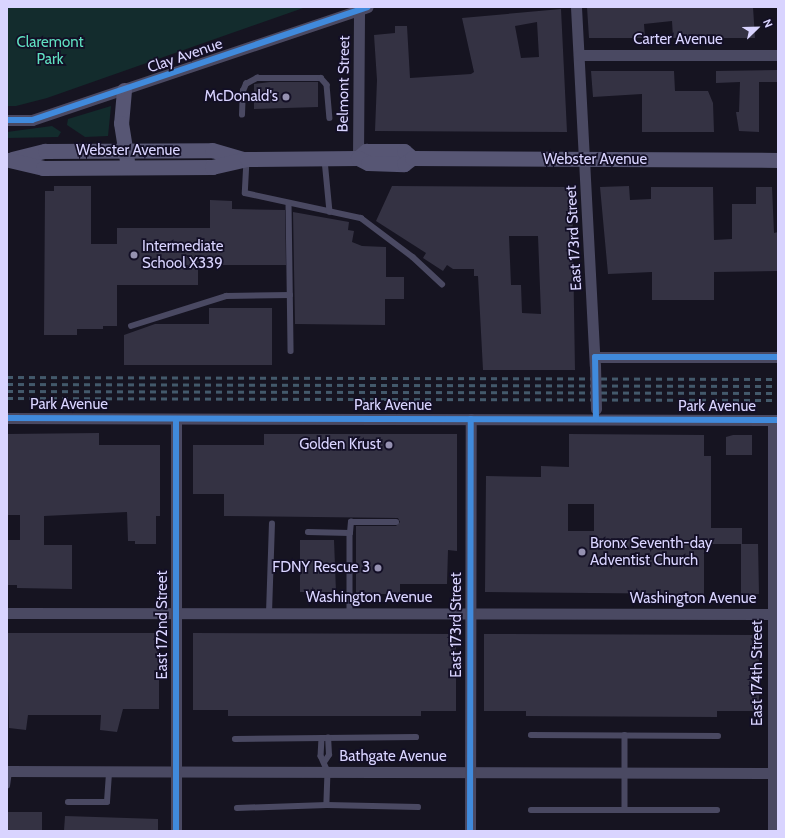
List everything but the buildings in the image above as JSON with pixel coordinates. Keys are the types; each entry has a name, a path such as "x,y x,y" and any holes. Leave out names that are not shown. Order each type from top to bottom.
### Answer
{"main road":[{"path":"124,90 121,123 128,167"},
{"name":"Webster Avenue","path":"8,160 46,151 212,150 247,160"},
{"name":"Webster Avenue","path":"8,160 43,168 212,167 247,160 358,158 366,151 404,151 412,158 778,160"}],"street":[{"name":"East 173rd Street","path":"576,7 595,361 596,414"},
{"name":"Clay Avenue","path":"7,120 32,120 364,9"},
{"name":"Belmont Street","path":"358,158 364,9"},
{"name":"Carter Avenue","path":"579,55 778,55"},
{"path":"595,361 778,357"},
{"name":"Park Avenue","path":"7,418 471,419 596,414 775,420"},
{"name":"East 172nd Street","path":"176,419 176,831"},
{"name":"East 173rd Street","path":"470,831 471,419"},
{"name":"East 174th Street","path":"773,831 776,614 775,420"},
{"name":"Washington Avenue","path":"7,613 776,614"},
{"name":"Bathgate Avenue","path":"8,771 176,772 326,766 470,772 775,773"}],"lane":[{"path":"242,115 243,91 246,84 257,78 321,78 327,84 330,118"},
{"path":"325,159 330,212"},
{"path":"247,160 245,192 361,218 413,257 442,284"},
{"path":"289,203 291,350"},
{"path":"131,326 226,296 290,295"},
{"path":"350,613 351,522 396,522"},
{"path":"269,613 272,524"},
{"path":"308,532 350,533"},
{"path":"531,735 718,736"},
{"path":"625,735 625,810"},
{"path":"325,738 321,756 326,766 327,806"},
{"path":"235,739 416,738"},
{"path":"7,786 8,771"},
{"path":"68,802 107,802 109,772"},
{"path":"237,808 327,806 418,807"},
{"path":"531,810 717,810"}],"green space":[{"name":"Claremont Park","path":"7,7 306,7 47,98 16,106 7,106"},
{"path":"111,106 108,136 85,137 67,125 68,119"},
{"path":"52,126 61,132 58,137 7,138 7,132"}],"railway":[{"path":"7,377 778,379"},
{"path":"7,384 778,386"},
{"path":"7,391 778,393"},
{"path":"7,398 778,400"}],"cycle path":[{"path":"7,120 32,120 368,7"},
{"path":"596,419 595,357 778,357"},
{"path":"7,418 778,420"},
{"path":"176,419 176,831"},
{"path":"470,831 471,419"}],"place":[{"name":"McDonald's","path":"286,97"},
{"name":"Intermediate School X339","path":"134,255"},
{"name":"Golden Krust","path":"389,445"},
{"name":"Bronx Seventh-day Adventist Church","path":"582,552"},
{"name":"FDNY Rescue 3","path":"378,568"}]}
